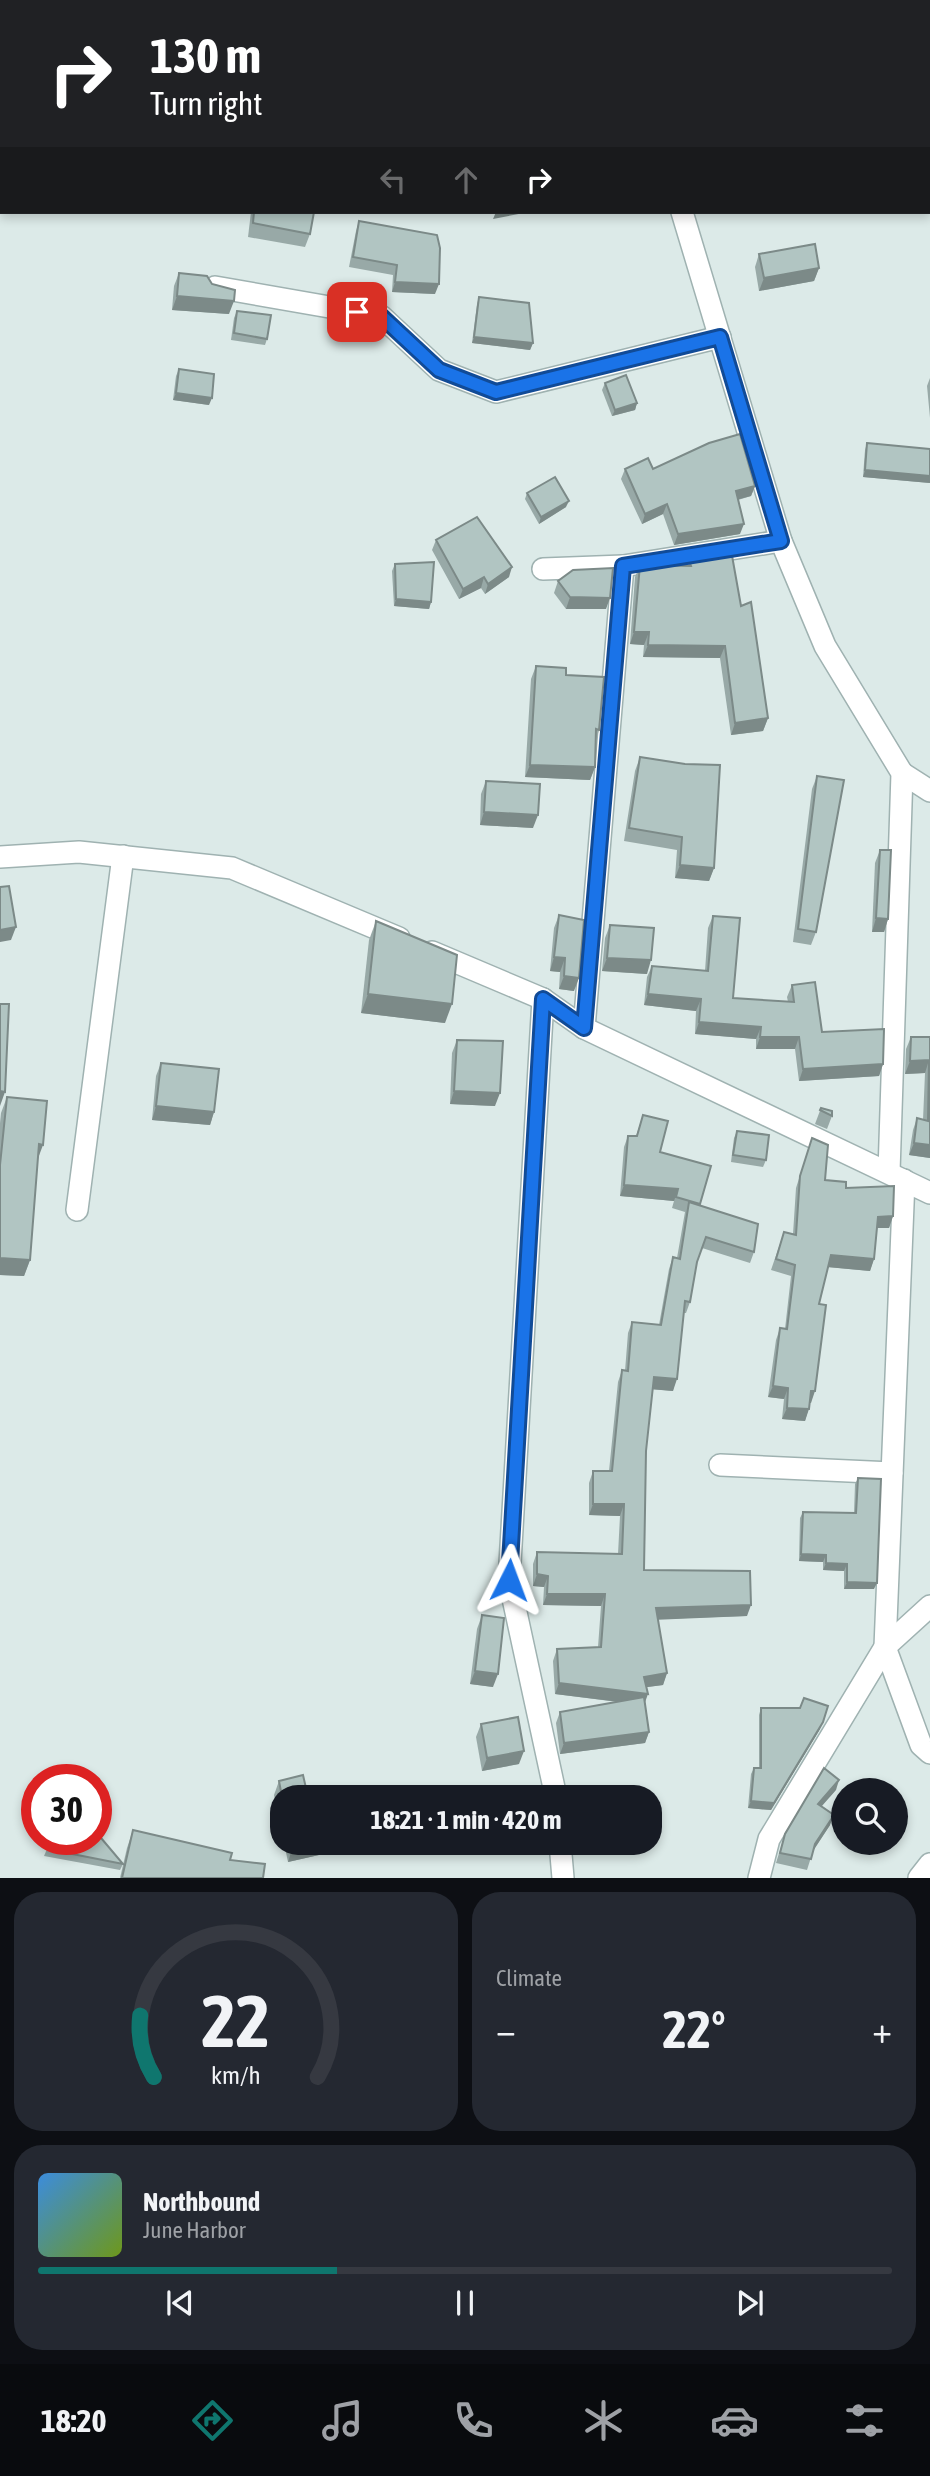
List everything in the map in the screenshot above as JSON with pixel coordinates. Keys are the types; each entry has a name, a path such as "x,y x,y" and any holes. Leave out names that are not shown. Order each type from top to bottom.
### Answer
{"street":[{"path":"683,214 781,541 825,646 902,773 930,791"},
{"path":"215,287 381,316 439,370 496,392 720,337"},
{"path":"543,569 623,566 781,541"},
{"path":"584,1028 623,566"},
{"path":"902,773 892,1474 885,1647 921,1745 930,1753"},
{"path":"0,858 79,852 232,868 543,999 584,1028 930,1193"},
{"path":"77,1210 123,856"},
{"path":"543,999 509,1580 553,1785"},
{"path":"720,1465 892,1474"},
{"path":"760,1878 769,1839 885,1647 930,1606"},
{"path":"561,1855 563,1878"},
{"path":"919,1878 930,1864"}],"building":[{"path":"254,214 314,214 310,234 253,223"},
{"path":"359,221 437,235 440,248 439,284 395,282 397,265 353,257"},
{"path":"815,244 819,268 764,278 759,254"},
{"path":"179,273 207,276 212,284 235,290 234,301 177,296"},
{"path":"479,297 529,303 533,343 474,337"},
{"path":"237,311 271,315 267,339 234,333"},
{"path":"179,369 214,374 212,398 176,393"},
{"path":"626,375 637,403 615,410 605,383"},
{"path":"740,434 755,486 736,491 744,524 678,534 667,504 645,514 625,469 648,458 653,469 709,443"},
{"path":"867,443 930,449 930,476 865,470"},
{"path":"555,477 569,501 541,517 527,493"},
{"path":"477,517 512,567 488,584 484,577 463,589 436,540"},
{"path":"731,550 741,606 751,602 768,718 735,723 725,646 648,645 649,632 634,632 640,565 691,566 688,557"},
{"path":"434,562 431,602 396,599 395,564"},
{"path":"613,568 610,598 570,597 558,581 573,570"},
{"path":"536,666 566,668 566,675 604,677 599,730 596,729 595,767 530,765"},
{"path":"640,757 685,764 720,765 714,868 680,865 682,837 629,828"},
{"path":"817,776 844,780 816,932 798,929"},
{"path":"486,781 540,784 538,815 484,812"},
{"path":"880,850 891,850 888,919 876,918"},
{"path":"9,886 16,927 0,930 0,887"},
{"path":"559,915 584,920 579,978 564,976 565,958 554,957"},
{"path":"713,916 740,918 733,998 794,1002 792,985 815,982 822,1032 884,1029 883,1064 803,1069 799,1037 760,1037 761,1027 699,1022 701,999 648,994 652,966 708,971"},
{"path":"376,921 457,955 452,1004 368,994"},
{"path":"610,925 654,928 651,960 607,958"},
{"path":"0,1004 9,1004 5,1092 0,1091"},
{"path":"911,1037 930,1037 930,1145 914,1143 917,1118 928,1121 929,1060 910,1061"},
{"path":"457,1040 503,1041 500,1093 454,1091"},
{"path":"161,1063 219,1069 214,1112 156,1106"},
{"path":"7,1097 47,1101 43,1145 39,1144 30,1260 0,1258 0,1165"},
{"path":"820,1110 832,1111 832,1116"},
{"path":"643,1115 668,1121 660,1152 711,1166 700,1204 676,1197 678,1189 624,1185 628,1136 637,1136"},
{"path":"737,1131 769,1135 766,1160 733,1155"},
{"path":"812,1138 828,1145 825,1180 846,1182 846,1188 894,1186 893,1216 878,1217 874,1259 831,1255 819,1304 826,1305 815,1391 811,1391 809,1409 787,1408 788,1388 773,1386 780,1328 787,1329 795,1265 776,1259 784,1232 796,1235 800,1176"},
{"path":"689,1202 758,1224 754,1252 706,1237 697,1262 690,1302 685,1301 677,1379 654,1377 646,1451 644,1570 750,1571 751,1605 656,1608 667,1673 644,1677 648,1694 559,1683 557,1649 601,1647 605,1594 547,1594 548,1576 537,1574 537,1552 622,1554 624,1504 593,1504 593,1471 612,1471 622,1370 628,1371 632,1322 661,1325 673,1257 680,1259"},
{"path":"858,1478 881,1479 877,1583 847,1582 847,1564 826,1563 826,1555 801,1554 803,1512 856,1513"},
{"path":"482,1615 504,1618 498,1674 475,1671"},
{"path":"644,1697 649,1732 564,1743 560,1712"},
{"path":"804,1698 828,1706 823,1722 774,1803 751,1801 754,1768 761,1768 761,1708 800,1708"},
{"path":"518,1717 524,1751 487,1758 481,1724"},
{"path":"824,1768 836,1778 831,1778 831,1789 818,1804 831,1813 831,1820 815,1844 811,1859 780,1853 785,1834"},
{"path":"303,1775 305,1785 280,1785 279,1781"},
{"path":"133,1830 232,1853 230,1860 265,1864 263,1878 122,1878"},
{"path":"112,1851 123,1864 77,1855 112,1855"}],"route":[{"path":"357,312 381,316 439,370 496,392 720,337 781,541 623,566 584,1028 543,999 509,1580"}]}
